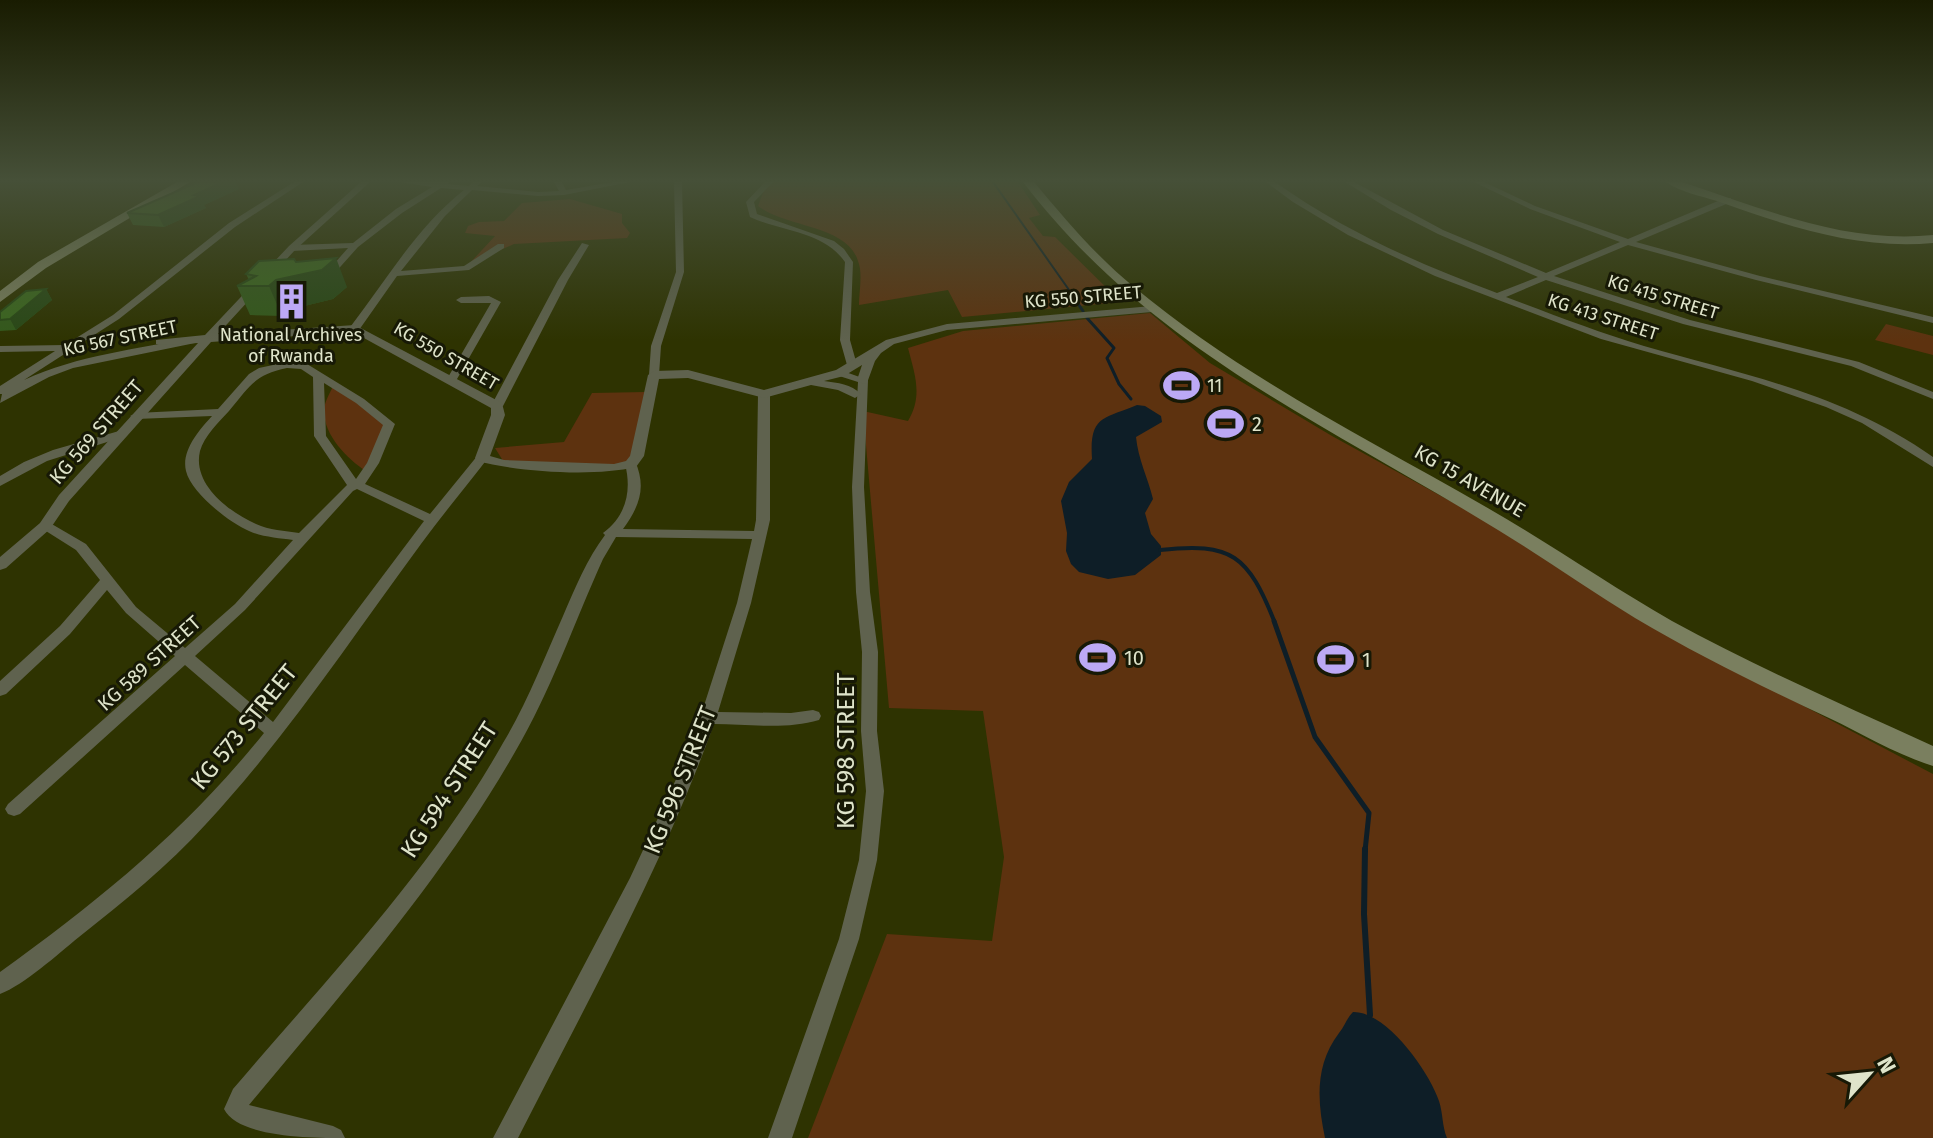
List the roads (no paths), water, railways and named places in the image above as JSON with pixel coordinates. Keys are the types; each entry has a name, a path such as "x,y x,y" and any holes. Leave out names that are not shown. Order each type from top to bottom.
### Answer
{"main road":[{"path":"0,284 83,235"},
{"path":"0,298 87,235"},
{"name":"KG 15 AVENUE","path":"1070,235 1152,309 1242,377 1483,513 1664,626 1759,676 1933,757"},
{"path":"1849,235 1902,241 1933,239"}],"street":[{"name":"KG 567 STREET","path":"92,344 220,235"},
{"path":"29,372 114,349 201,334 207,322 292,235"},
{"name":"KG 569 STREET","path":"0,565 45,526 64,498 136,416 201,334 221,322 307,235"},
{"path":"330,273 367,235"},
{"path":"355,328 393,274 428,235"},
{"path":"482,458 504,464 598,468 631,464 644,434 656,346 680,272 679,235"},
{"path":"809,235 835,243 849,262 845,340 852,365"},
{"name":"KG 413 STREET","path":"1359,235 1381,248 1571,326 1800,391 1868,421 1933,463"},
{"name":"KG 415 STREET","path":"1449,235 1548,276 1686,322 1855,364 1933,396"},
{"path":"1609,235 1759,281 1933,320"},
{"path":"1497,297 1643,235"},
{"path":"292,248 355,245"},
{"path":"497,406 563,280 585,245"},
{"path":"393,274 466,268 501,246"},
{"path":"452,379 496,302 489,299 461,300"},
{"name":"KG 550 STREET","path":"654,375 688,374 764,394 840,373 881,347 913,334 947,327 1152,309"},
{"name":"KG 567 STREET","path":"160,342 201,334 355,328"},
{"name":"KG 550 STREET","path":"355,328 497,406 498,415 482,458"},
{"name":"KG 567 STREET","path":"0,400 32,379 63,367 201,334"},
{"path":"0,349 69,348 92,344 114,349"},
{"path":"859,391 869,360 881,347"},
{"path":"0,391 69,348"},
{"path":"302,538 255,529 230,515 205,492 192,471 194,449 253,376 263,370 287,365 303,366 318,377 320,436 356,486 430,519"},
{"path":"840,373 859,391"},
{"name":"KG 589 STREET","path":"14,809 240,607 302,538 356,486 373,463 389,424 360,401 318,377"},
{"path":"808,384 859,391"},
{"name":"KG 598 STREET","path":"780,1138 849,939 868,860 875,791 869,731 870,652 863,592 858,487 859,391"},
{"name":"KG 596 STREET","path":"505,1138 638,882 687,775 708,718 744,603 759,535 765,485 764,394"},
{"path":"136,416 221,412"},
{"path":"0,482 32,460 119,435"},
{"name":"KG 573 STREET","path":"0,984 101,910 221,797 274,732 430,519 482,458"},
{"name":"KG 594 STREET","path":"333,1138 243,1115 236,1109 241,1097 378,934 496,770 539,688 610,533 631,510 637,496 637,486 631,464"},
{"path":"45,526 70,538 131,610 274,732"},
{"path":"610,533 759,535"},
{"path":"0,690 65,630 108,580"},
{"path":"708,718 779,720 813,716"}],"water":[{"path":"1137,405 1145,406 1161,416 1162,422 1136,437 1153,499 1145,513 1151,534 1161,546 1161,555 1135,575 1108,579 1079,572 1071,564 1066,551 1067,533 1061,501 1069,482 1092,459 1096,426 1107,417"},
{"path":"1353,1012 1379,1021 1416,1059 1439,1101 1447,1138 1325,1138 1320,1110 1322,1070 1331,1045"}],"waterway":[{"path":"1030,235 1074,297"},
{"path":"1072,295 1083,311"},
{"path":"1087,318 1114,348 1107,358 1119,384 1131,399"},
{"path":"1160,550 1205,548 1234,558 1256,582 1275,623"},
{"path":"1274,621 1315,737 1369,813 1365,851"},
{"path":"1365,849 1364,914 1370,1015"}],"place":[{"name":"National Archives of Rwanda","path":"291,301"},
{"name":"11","path":"1181,386"},
{"name":"2","path":"1226,424"},
{"name":"10","path":"1098,658"},
{"name":"1","path":"1336,660"}]}
